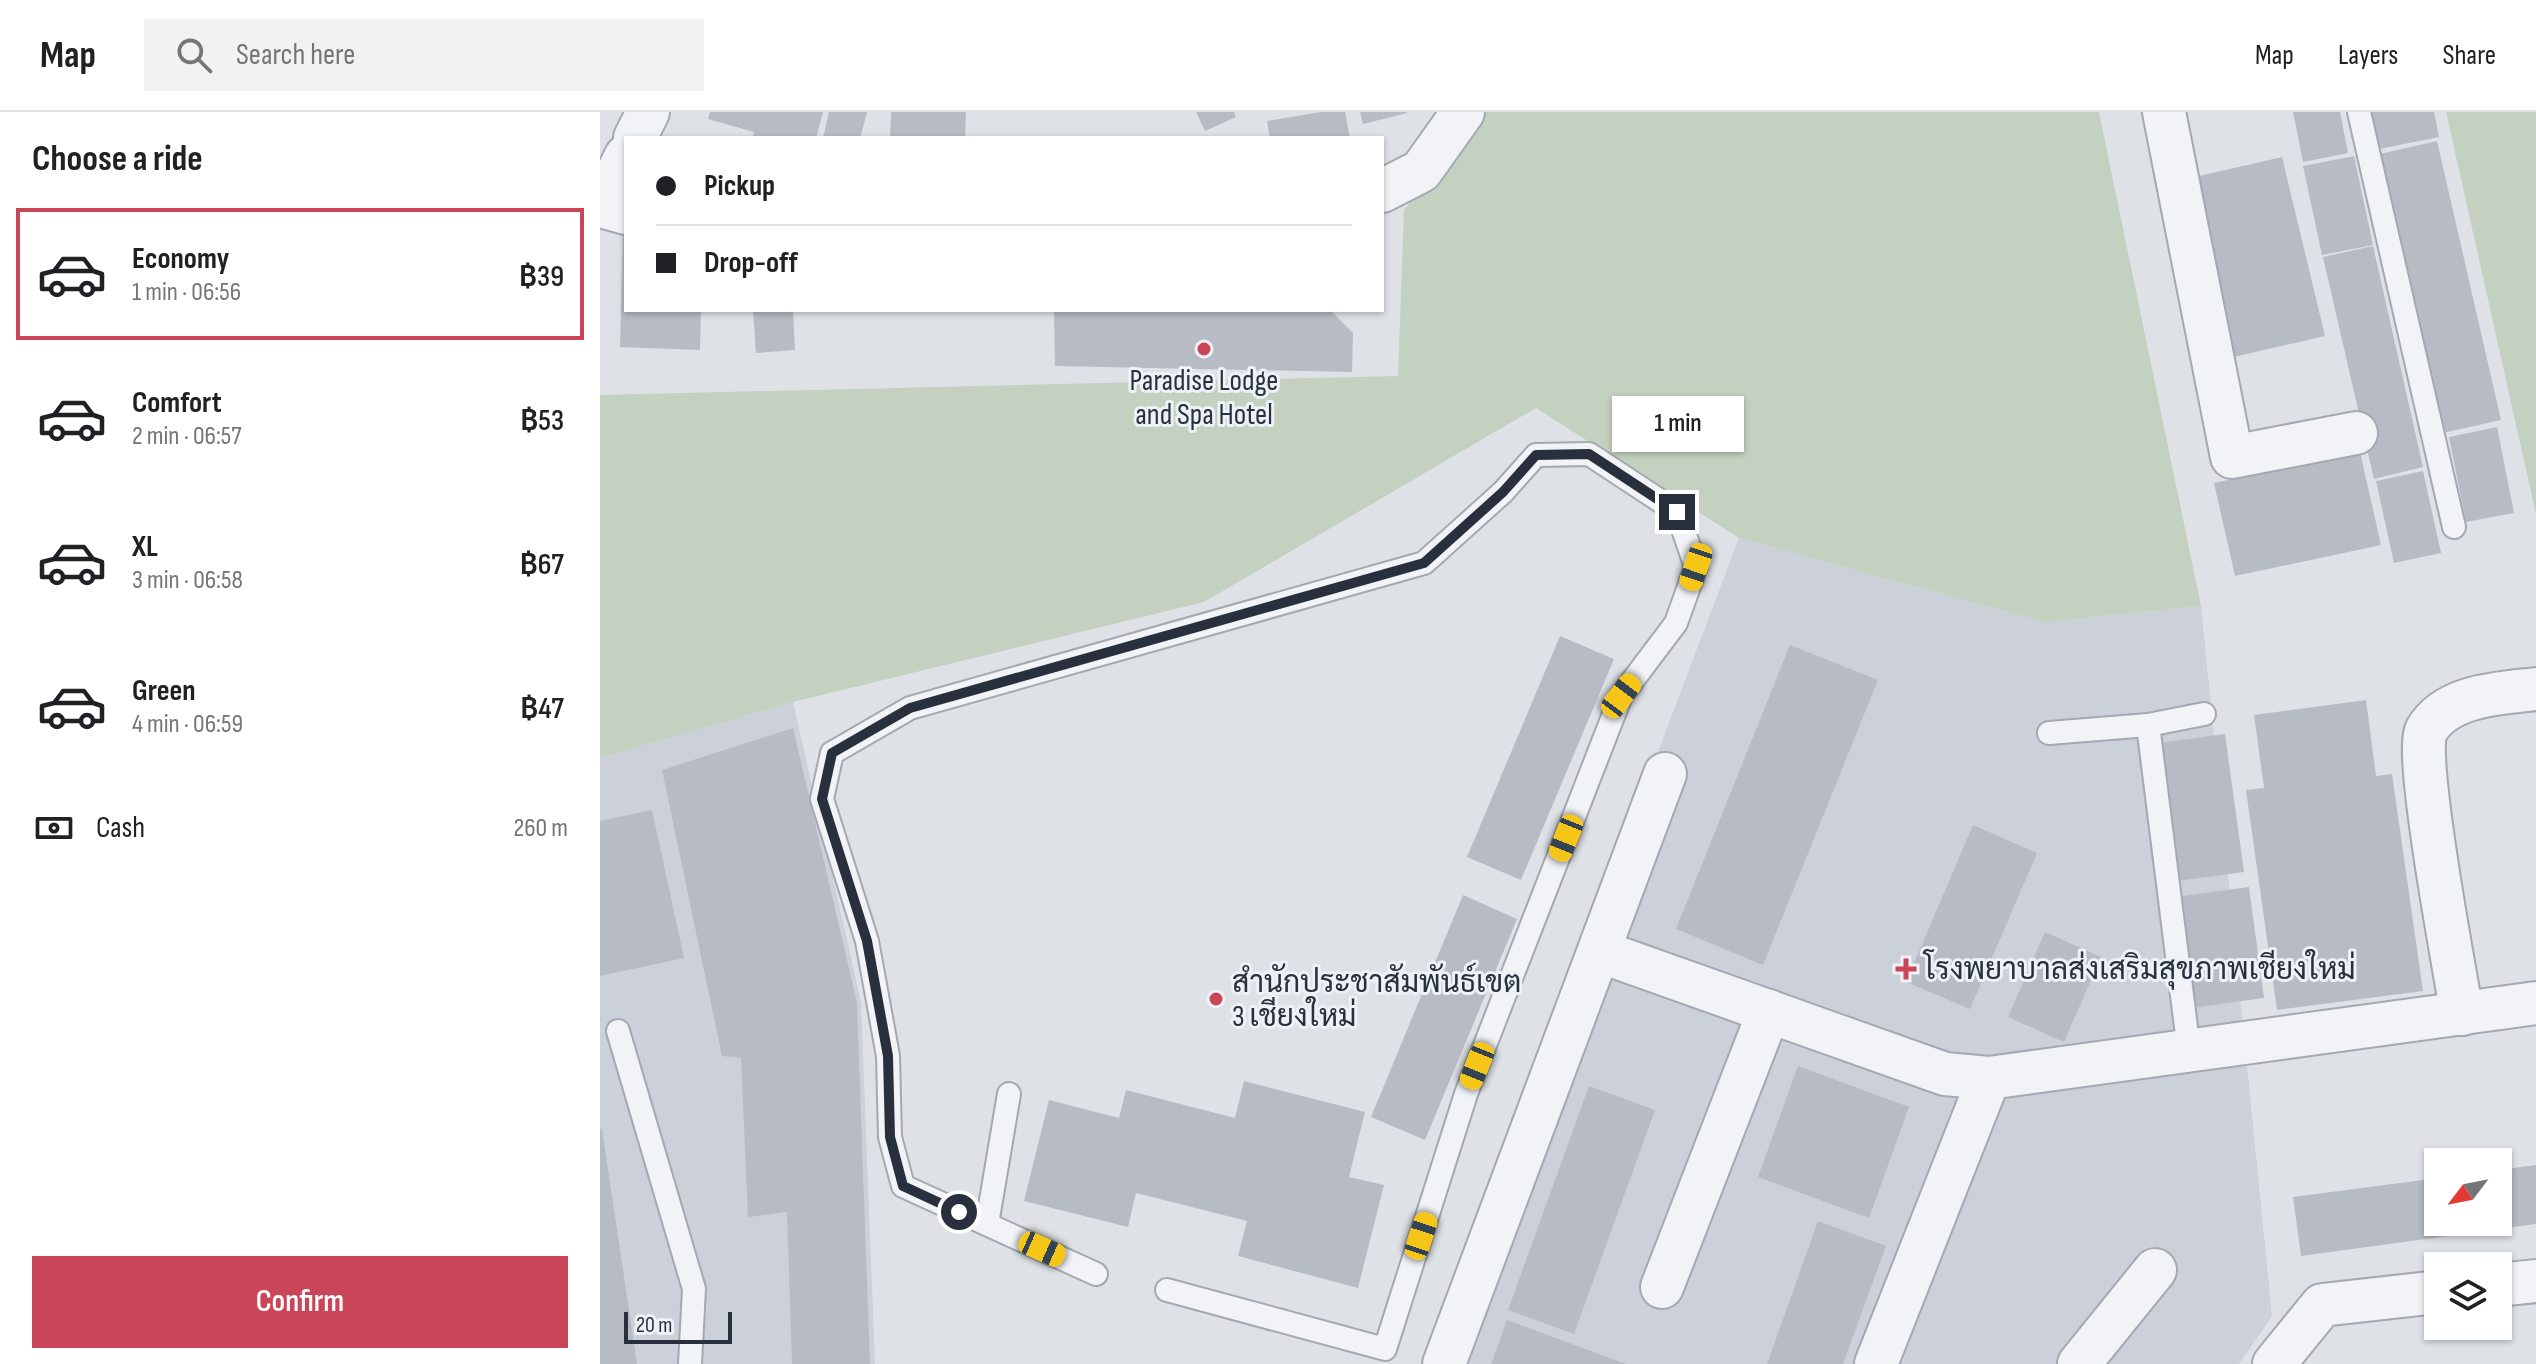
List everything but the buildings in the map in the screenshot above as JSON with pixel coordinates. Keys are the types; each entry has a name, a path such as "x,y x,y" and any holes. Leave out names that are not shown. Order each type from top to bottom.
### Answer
{"street":[{"path":"636,136 648,112"},
{"path":"1384,190 1421,171 1463,112"},
{"path":"2164,112 2232,457 2356,433"},
{"path":"624,160 605,198 608,208 624,212"},
{"path":"2462,1014 2430,812 2423,756 2424,734 2444,711 2462,702 2536,689"},
{"path":"1444,1364 1665,774"},
{"path":"1599,951 1945,1074 1989,1078 2536,1003"},
{"path":"1662,1287 1769,1011"},
{"path":"1876,1364 1989,1078"},
{"path":"2079,1364 2155,1270"},
{"path":"2512,1284 2536,1281"},
{"path":"2274,1364 2322,1305 2424,1294"}],"lane":[{"path":"2359,112 2454,527"},
{"path":"1096,1274 903,1186 890,1137 888,1056 867,941 822,799 832,753 910,708 1424,563 1503,492 1536,455 1589,454 1677,512 1696,567 1676,623 1621,696 1615,710 1466,1094 1385,1349 1167,1290"},
{"path":"2049,733 2148,725 2204,714"},
{"path":"2148,725 2189,1051"},
{"path":"618,1031 694,1289 690,1364"},
{"path":"987,1224 1009,1094"}],"shaded area":[{"name":"โรงพยาบาลส่งเสริมสุขภาพเชียงใหม่","path":"1739,538 2044,622 2201,606 2272,1316 2239,1364 1426,1364"},
{"path":"793,702 861,1002 875,1364 600,1364 600,758"}],"green space":[{"path":"1483,112 2099,112 2201,606 2044,622 1739,538 1536,408 1204,602 793,702 600,758 600,395 1398,376 1404,210"},
{"path":"2446,112 2536,112 2536,514"}],"place":[{"name":"Paradise Lodge and Spa Hotel","path":"1204,349"},
{"name":"โรงพยาบาลส่งเสริมสุขภาพเชียงใหม่","path":"1906,969"},
{"name":"สำนักประชาสัมพันธ์เขต 3 เชียงใหม่","path":"1216,999"}],"route":[{"path":"959,1212 903,1186 890,1137 888,1056 867,941 822,799 832,753 910,708 1424,563 1503,492 1536,455 1589,454 1677,512"}]}
